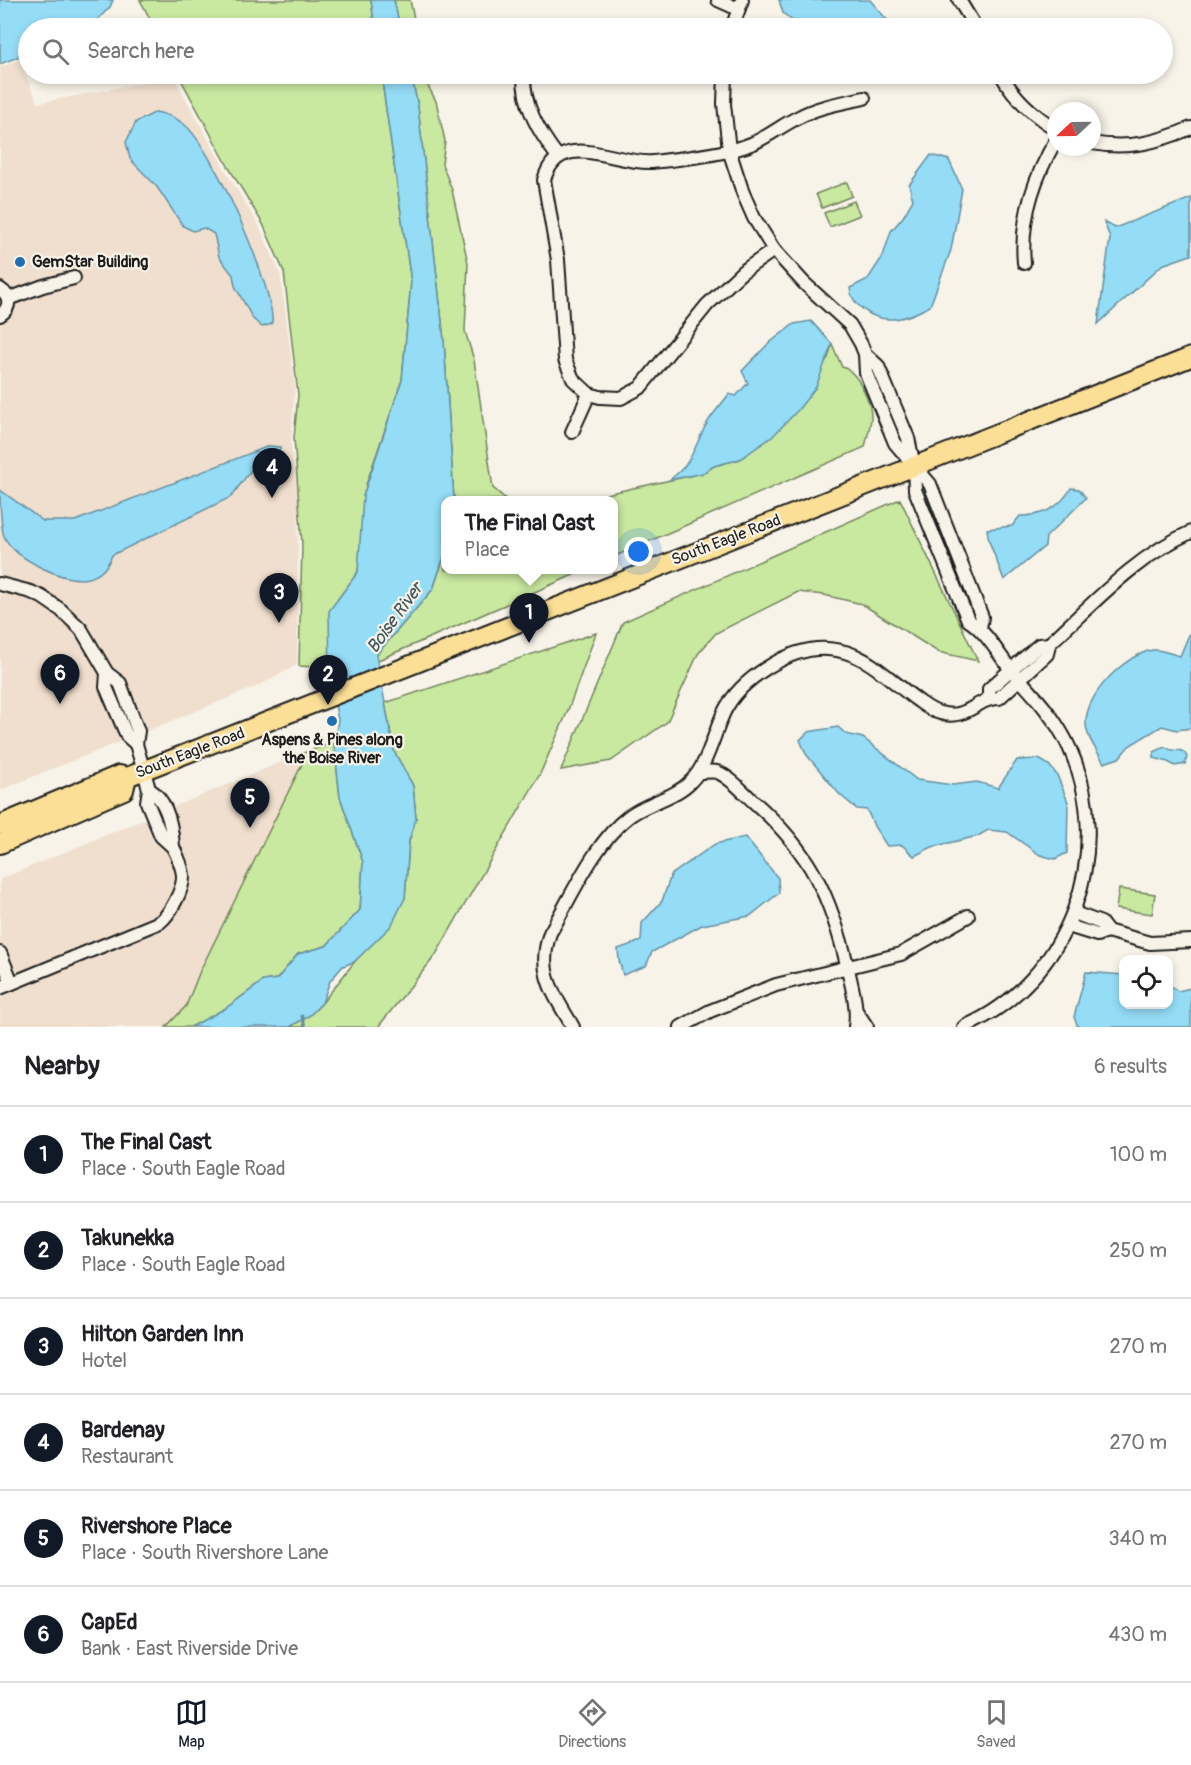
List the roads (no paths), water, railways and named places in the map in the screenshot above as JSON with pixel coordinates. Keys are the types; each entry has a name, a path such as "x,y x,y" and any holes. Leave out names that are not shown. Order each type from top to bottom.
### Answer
{"highway":[{"name":"South Eagle Road","path":"4,824 119,775 136,774 325,701 608,586 1191,357"},
{"name":"South Eagle Road","path":"0,843 124,790 136,774"}],"street":[{"path":"717,0 740,4"},
{"path":"959,0 970,18"},
{"path":"524,84 529,109 540,132 558,157"},
{"path":"724,84 729,150 754,218 774,250 804,283 850,326 865,354 866,373 895,442 914,466 915,490 968,620 980,628 1011,669 1043,704 1063,734 1075,761 1084,793 1088,826 1086,866 1074,913 1068,926 1047,961 1023,988 994,1011 964,1027"},
{"path":"1008,84 1027,108 1047,122"},
{"path":"774,250 742,272 707,304 640,388 621,398 600,398 590,394 573,379 565,360 558,260 544,180 547,169 558,157 582,150 630,161 651,162 729,150 750,144 807,113 864,98"},
{"path":"1101,144 1125,146 1154,142 1191,128"},
{"path":"1024,263 1022,240 1030,200 1047,156"},
{"path":"0,315 8,307 4,294 74,278"},
{"path":"572,432 590,394"},
{"path":"573,1027 550,988 546,975 545,947 550,933 597,852 612,832 628,817 648,804 682,789 699,772 726,708 745,684 770,666 800,652 827,649 853,654 875,667 938,713 953,715 967,712 989,698 999,698 1047,654 1050,644 1139,561 1191,532"},
{"path":"0,584 31,592 62,610 81,629 107,673 106,687 127,736 136,744 136,774 149,789 147,802 161,836 173,847 181,866 183,879 169,915 160,922 6,986 0,953"},
{"path":"989,698 989,688 1039,645 1050,644"},
{"path":"699,772 717,772 760,807 797,848 819,880 835,916 848,968 857,1012 855,1027"},
{"path":"1074,913 1101,923 1107,931"},
{"path":"681,1027 710,1011 776,985 901,954 968,916"},
{"path":"1068,926 1097,935 1107,931 1150,943 1191,941"},
{"path":"857,1012 867,1027"}],"water":[{"path":"0,0 113,0 110,7 99,18 18,18 18,57 0,64"},
{"path":"371,0 394,0 398,18 374,18"},
{"path":"779,0 870,0 885,18 789,18 783,13"},
{"name":"Boise River","path":"382,84 413,84 418,107 444,340 454,496 441,496 441,566 433,589 376,655 394,751 413,786 416,818 409,841 405,898 391,926 354,962 343,966 330,981 322,1003 310,1015 290,1027 191,1027 226,1008 263,981 277,979 298,954 326,946 360,910 363,862 340,797 334,743 338,720 330,679 329,611 358,572 363,496 402,380 411,282"},
{"path":"156,112 185,125 197,138 211,161 253,252 271,307 272,324 262,327 253,319 235,286 233,275 219,257 214,234 204,228 193,231 183,226 157,187 130,159 126,142 136,122"},
{"path":"931,155 949,160 962,189 951,250 930,306 899,318 876,317 858,305 850,288 868,279 883,256 891,231 913,200 909,185"},
{"path":"1191,198 1191,255 1162,265 1098,324 1110,238 1104,222 1115,228"},
{"path":"811,321 832,344 816,387 798,410 772,437 740,459 714,466 703,473 669,480 688,461 708,421 729,394 736,396 748,383 742,371 768,344 794,324"},
{"path":"269,446 280,447 279,457 251,470 231,497 112,555 99,574 90,578 69,578 38,566 14,550 4,536 0,490 43,521 75,521"},
{"path":"1071,488 1079,489 1086,498 1046,537 1045,546 1004,580 989,541 987,529 1012,526 1020,516 1050,510 1067,495"},
{"path":"1191,630 1191,728 1177,730 1162,726 1129,746 1119,758 1104,763 1086,727 1088,710 1093,699 1120,667 1142,653 1156,650 1180,656"},
{"path":"838,727 846,734 863,738 917,780 953,785 977,782 998,788 1017,760 1039,759 1049,765 1057,775 1068,802 1067,853 1055,859 1040,855 1007,832 988,830 978,836 932,847 914,856 902,845 887,846 867,810 857,809 840,795 806,754 800,740 808,732"},
{"path":"1165,747 1184,752 1187,757 1185,764 1175,766 1154,758 1154,752"},
{"path":"745,837 778,878 779,893 750,916 702,925 652,952 646,966 623,975 618,949 641,941 642,923 662,901 671,875 715,844"},
{"path":"1086,972 1119,975 1119,1009 1173,1009 1173,988 1178,991 1191,988 1191,1027 1078,1027 1074,1017"}],"waterway":[{"path":"302,1016 305,1027"}],"place":[{"name":"GemStar Building","path":"20,262"},
{"name":"Bardenay","path":"272,498"},
{"name":"Hilton Garden Inn","path":"279,623"},
{"name":"The Final Cast","path":"529,643"},
{"name":"CapEd","path":"60,704"},
{"name":"Takunekka","path":"328,705"},
{"name":"Aspens & Pines along the Boise River","path":"332,721"},
{"name":"Rivershore Place","path":"250,828"}]}
